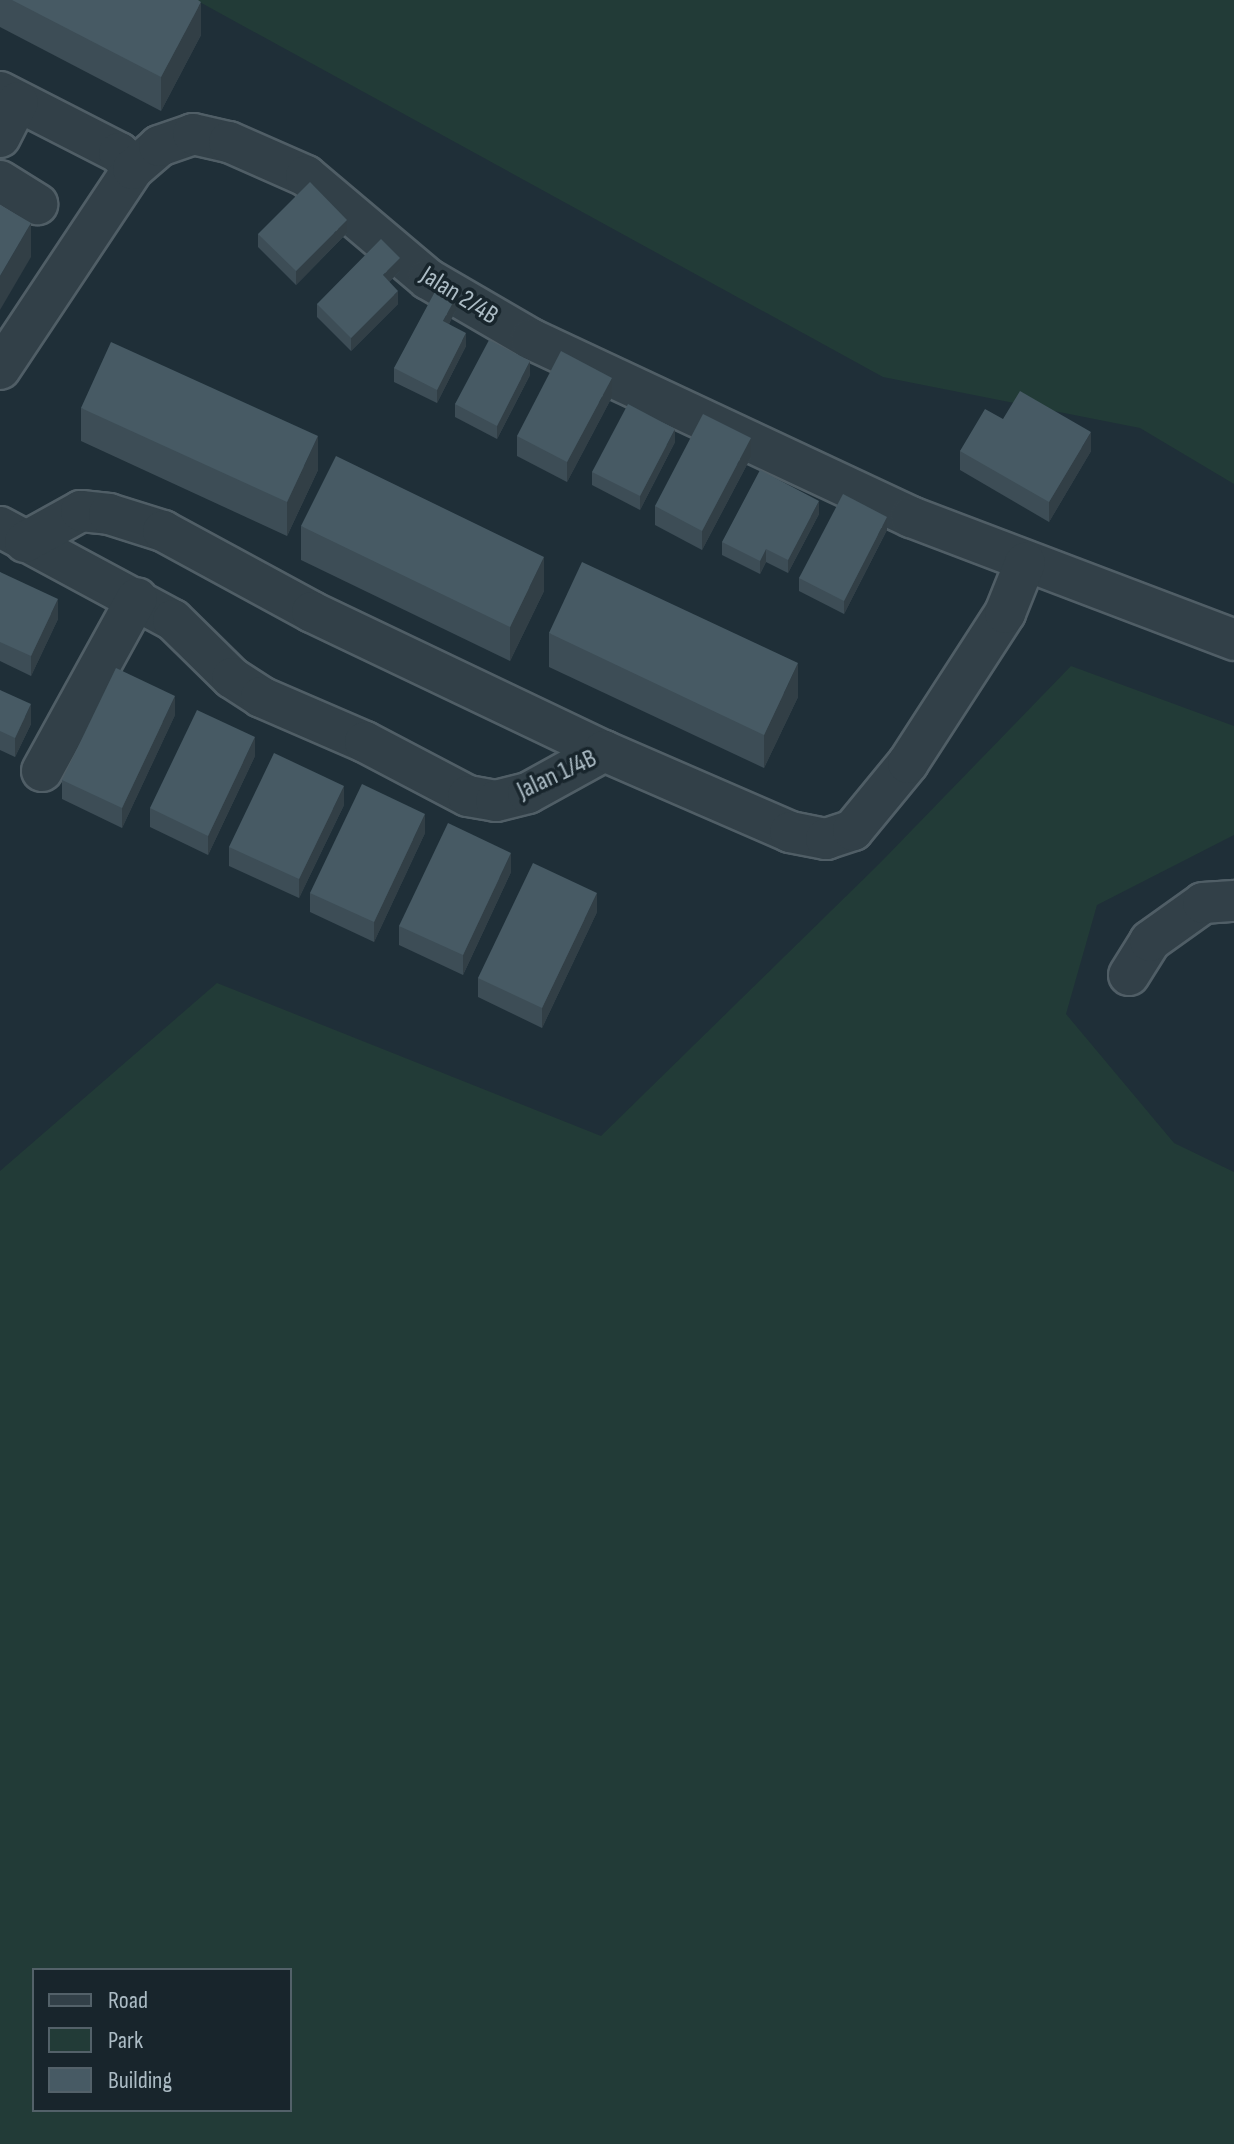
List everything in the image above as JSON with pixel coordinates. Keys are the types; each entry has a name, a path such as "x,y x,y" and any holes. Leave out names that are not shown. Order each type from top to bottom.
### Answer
{"street":[{"path":"0,137 9,97 119,153 133,169"},
{"name":"Jalan 2/4B","path":"0,369 133,169 159,146 193,134 229,142 306,176 428,279 531,339 911,517 1025,563 1234,640"},
{"path":"0,181 37,204"},
{"path":"13,534 81,511 109,514 163,531 312,612 604,751"},
{"name":"Jalan 1/4B","path":"13,534 137,598 188,630 232,678 261,697 365,742 468,796 496,801 528,793 604,751 790,832 826,839 853,830 908,763 1005,613 1025,563"},
{"path":"42,771 137,598"},
{"path":"1129,975 1150,941 1203,903 1234,901"}],"green space":[{"path":"196,0 1234,0 1234,484 1140,428 883,377"},
{"path":"1071,666 1234,726 1234,835 1097,905 1066,1014 1174,1143 1234,1172 1234,2144 0,2144 0,1171 217,983 601,1136 880,863"}],"building":[{"path":"12,0 198,0 201,2 161,77"},
{"path":"310,182 347,220 296,271 258,234"},
{"path":"0,205 31,223 0,276"},
{"path":"381,239 400,258 383,275 398,291 351,338 317,304"},
{"path":"438,286 456,297 443,321 466,333 437,390 394,368"},
{"path":"489,340 530,361 497,426 455,404"},
{"path":"111,342 318,436 287,502 81,408"},
{"path":"561,351 612,378 567,462 517,436"},
{"path":"1020,391 1091,432 1049,502 960,451 985,409 1003,419"},
{"path":"628,404 675,429 640,496 592,472"},
{"path":"703,414 751,438 702,531 655,506"},
{"path":"336,456 544,557 510,627 301,526"},
{"path":"760,470 819,501 788,560 766,549 760,561 722,542"},
{"path":"843,494 887,517 844,601 799,578"},
{"path":"582,562 798,663 764,735 549,633"},
{"path":"0,572 58,599 31,656 0,642"},
{"path":"116,668 175,696 122,808 62,780"},
{"path":"0,690 31,704 15,738 0,731"},
{"path":"197,710 255,737 208,836 150,808"},
{"path":"274,753 344,786 299,879 229,847"},
{"path":"362,784 425,814 374,922 310,893"},
{"path":"448,823 511,853 463,955 399,926"},
{"path":"533,863 597,893 542,1008 478,978"}]}
